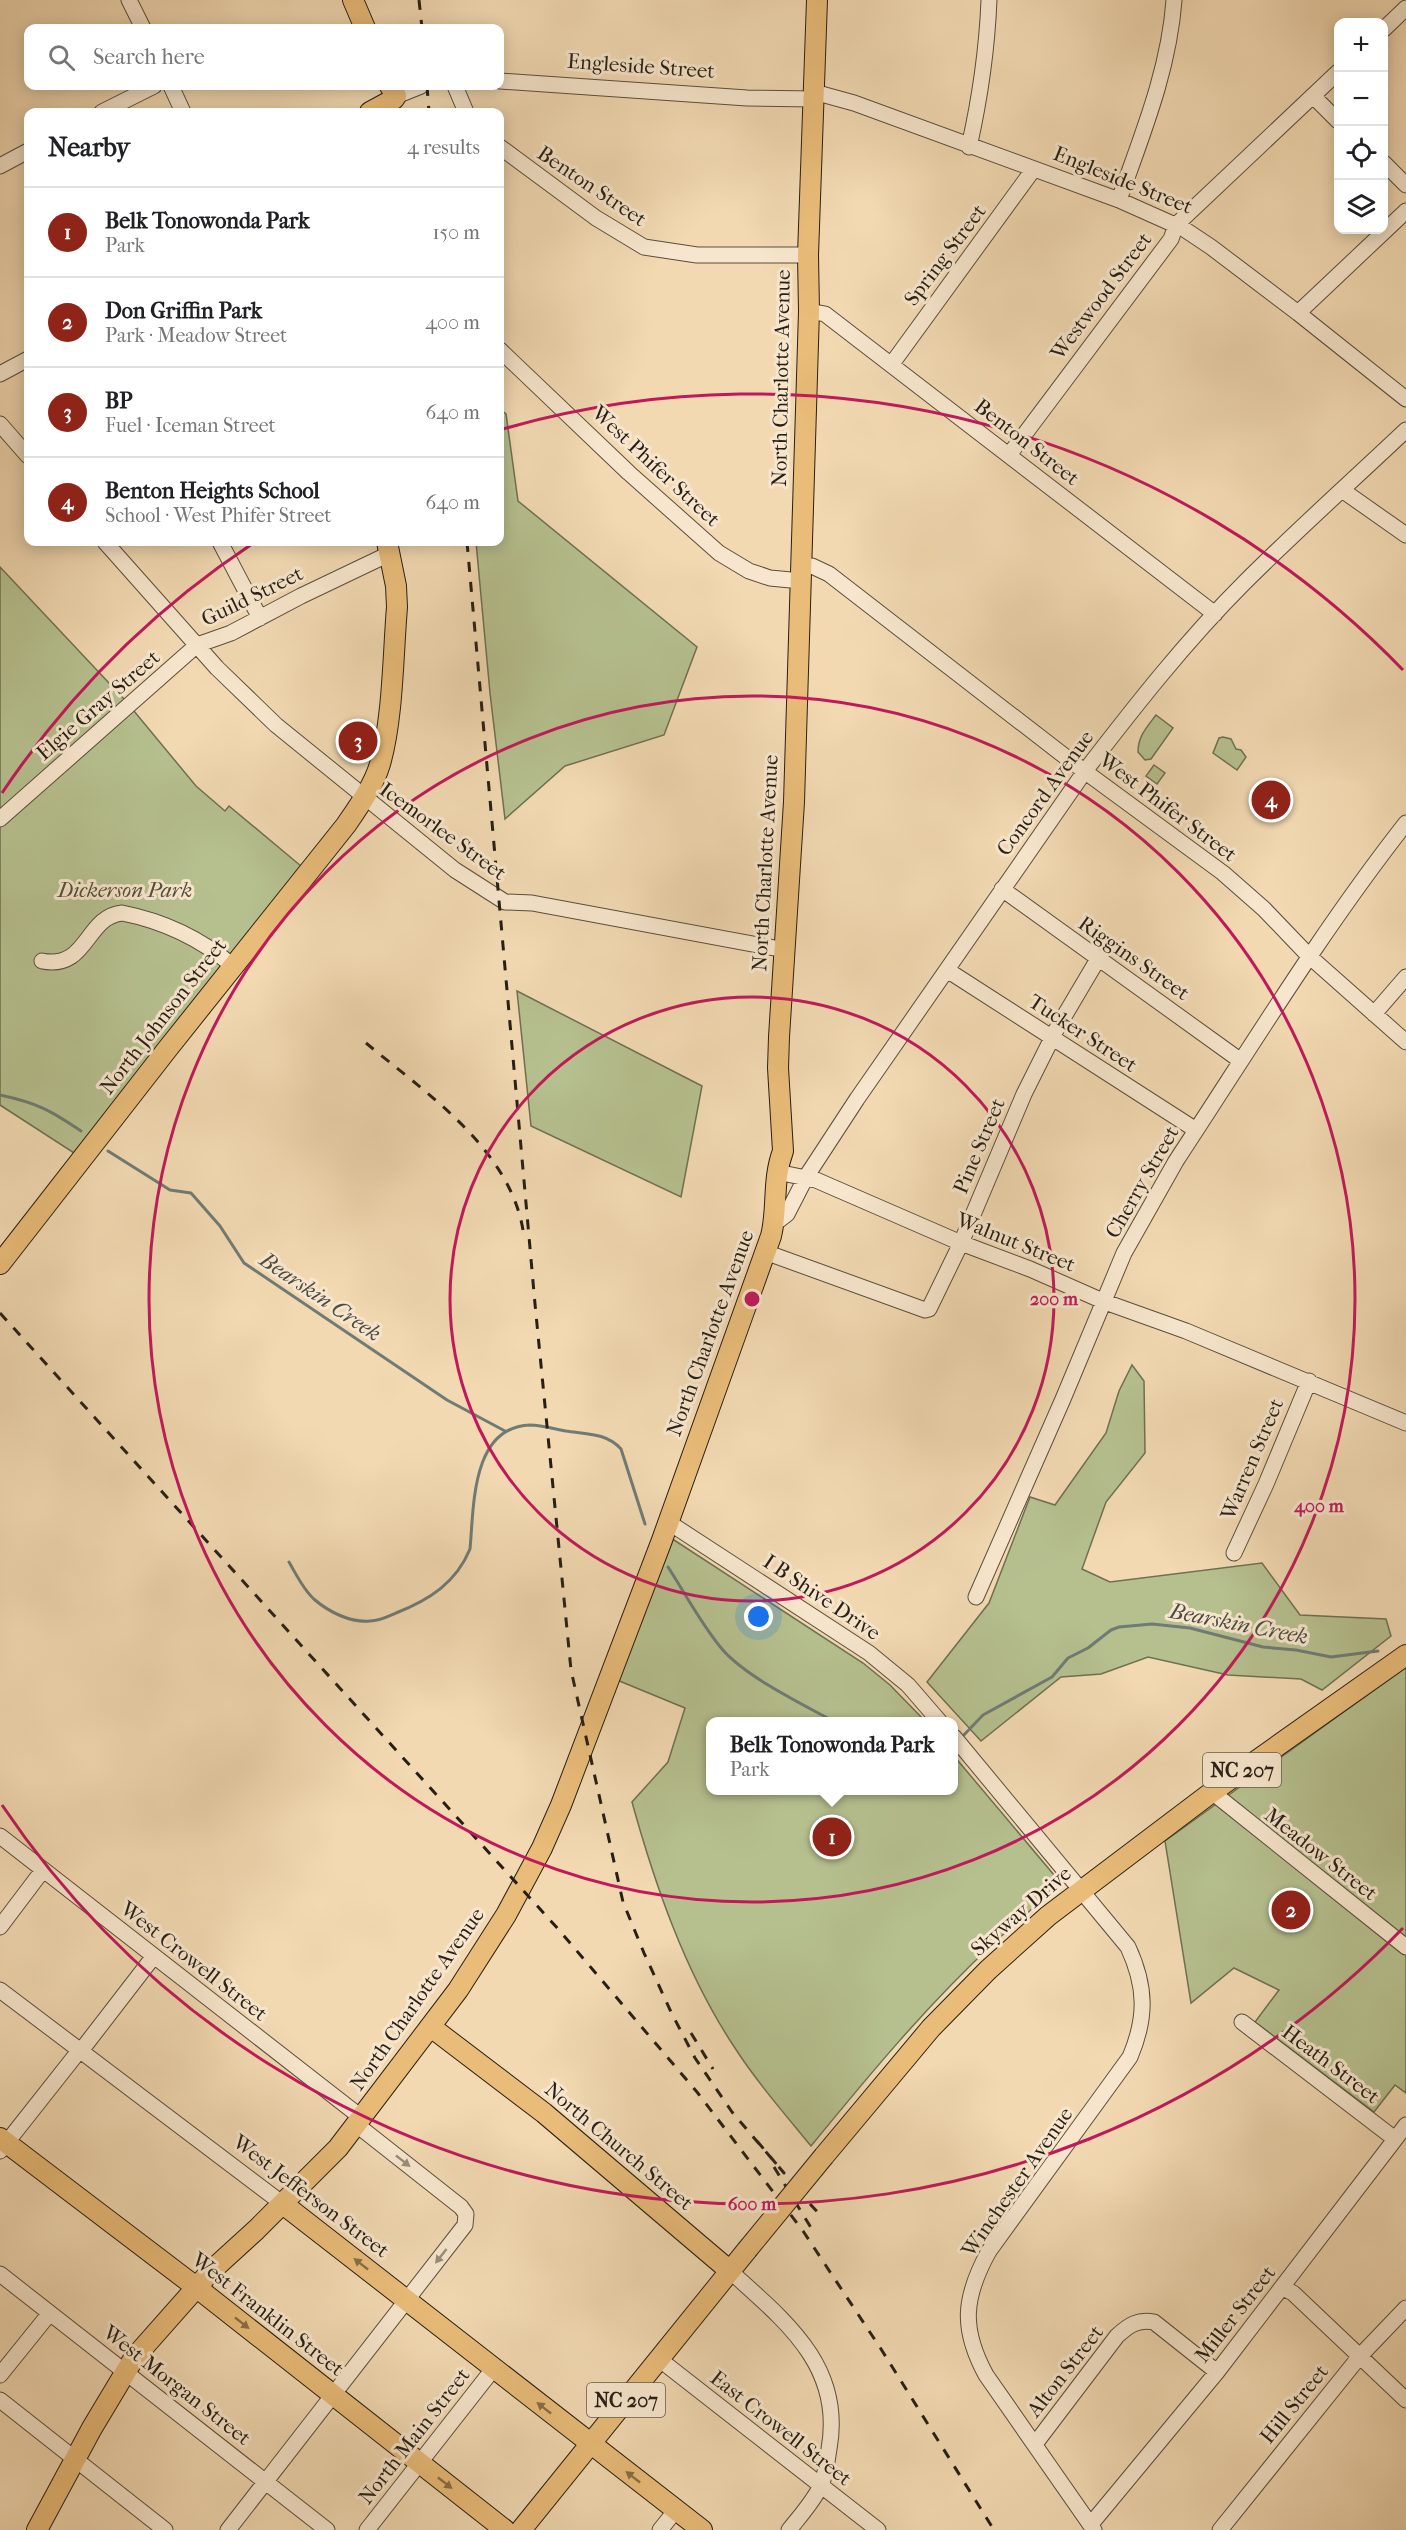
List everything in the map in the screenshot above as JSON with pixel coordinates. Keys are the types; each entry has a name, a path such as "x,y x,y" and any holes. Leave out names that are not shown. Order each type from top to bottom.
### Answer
{"main road":[{"path":"353,0 363,24"},
{"name":"North Charlotte Avenue","path":"37,2530 134,2358 196,2287 338,2148 463,1983 506,1915 542,1848 603,1698 774,1224 783,1209 790,1174 783,1151 778,1068 794,802 817,0"},
{"path":"377,108 394,99 393,91"},
{"name":"North Johnson Street","path":"0,1264 346,825 363,798 380,766 386,737 397,607 389,547"},
{"name":"Skyway Drive","path":"730,2271 931,2028 1009,1950 1081,1889 1212,1792 1406,1655"},
{"name":"North Church Street","path":"431,2027 544,2113 730,2271"},
{"name":"West Franklin Street","path":"2,2144 196,2287 506,2530"},
{"name":"West Jefferson Street","path":"283,2204 702,2530"},
{"name":"NC 207","path":"521,2530 730,2271"}],"street":[{"path":"129,0 141,24"},
{"path":"969,147 982,88 988,46 989,0"},
{"path":"1119,200 1158,90 1173,22 1174,0"},
{"path":"1388,24 1406,8"},
{"name":"Westwood Street","path":"1009,454 1171,239 1176,225 1334,76"},
{"name":"Engleside Street","path":"504,81 747,98 814,96 854,104 1119,200 1176,225 1211,247 1406,399"},
{"path":"110,108 146,90"},
{"path":"173,90 181,108"},
{"path":"456,90 464,108"},
{"path":"1313,96 1334,117"},
{"name":"Benton Street","path":"504,150 596,218 644,247 697,255 808,255"},
{"path":"0,166 24,153"},
{"path":"1388,168 1406,185"},
{"name":"Spring Street","path":"891,365 1033,170"},
{"path":"1298,314 1406,211"},
{"name":"Benton Street","path":"809,311 825,314 1215,614"},
{"name":"West Phifer Street","path":"504,354 629,473 719,553 749,571 770,578 801,574 812,567 829,574 1085,771 1223,873 1264,909 1309,956 1406,1042"},
{"path":"0,374 24,361"},
{"path":"0,424 24,451"},
{"name":"Concord Avenue","path":"790,1174 857,1098 1085,771 1157,680 1243,584 1406,430"},
{"path":"1342,490 1406,535"},
{"name":"Icemorlee Street","path":"109,546 197,645 276,725 363,798 455,870 506,902 532,903 712,939 785,950"},
{"path":"222,546 260,618"},
{"name":"Guild Street","path":"197,645 231,633 389,547"},
{"name":"Elgie Gray Street","path":"0,819 197,645"},
{"name":"Cherry Street","path":"976,1596 1105,1302 1124,1253 1171,1169 1309,956 1356,888 1406,823"},
{"name":"Riggins Street","path":"1002,890 1241,1061"},
{"path":"42,961 52,963 70,959 104,920 111,914 122,913 194,937 211,947 233,966"},
{"name":"Pine Street","path":"765,1252 925,1310 931,1306 961,1243 1024,1094 1052,1038 1098,958"},
{"name":"Tucker Street","path":"947,970 1196,1130"},
{"path":"1374,1014 1406,977"},
{"name":"Walnut Street","path":"790,1174 1030,1269 1105,1302 1186,1330 1406,1423"},
{"name":"Warren Street","path":"1234,1553 1309,1381"},
{"name":"I B Shive Drive","path":"668,1522 869,1653 908,1685 936,1717"},
{"path":"958,1742 1081,1889"},
{"name":"Meadow Street","path":"1212,1792 1227,1807 1406,1947"},
{"name":"West Crowell Street","path":"0,1836 154,1956 359,2122 464,2211 465,2225 407,2300"},
{"path":"0,1927 43,1870"},
{"name":"Winchester Avenue","path":"1081,1889 1128,1947 1134,1959 1142,1989 1141,2026 1130,2057 1112,2085 989,2252 975,2281 968,2318 975,2355 986,2376 1093,2527"},
{"path":"2,2144 154,1956"},
{"name":"West Jefferson Street","path":"0,1990 283,2204"},
{"name":"Heath Street","path":"1242,2022 1395,2139"},
{"name":"Miller Street","path":"1093,2527 1283,2288 1406,2125"},
{"name":"North Church Street","path":"730,2271 791,2327 812,2355 830,2399 832,2431 821,2485 789,2530"},
{"name":"West Morgan Street","path":"0,2274 327,2530"},
{"path":"1283,2288 1293,2292 1406,2400"},
{"path":"228,2530 407,2300"},
{"name":"Hill Street","path":"1220,2530 1360,2356 1406,2308"},
{"path":"0,2375 50,2313"},
{"name":"Alton Street","path":"1035,2444 1117,2336 1127,2327 1143,2320 1154,2322 1217,2372"},
{"name":"East Crowell Street","path":"659,2359 878,2530"},
{"name":"North Main Street","path":"367,2530 494,2368"},
{"path":"0,2400 165,2530"},
{"path":"660,2530 676,2510"}],"green space":[{"path":"504,412 518,501 697,647 664,735 565,766 505,819 476,546 504,546"},
{"name":"Dickerson Park","path":"0,567 124,699 196,786 225,811 229,806 301,866 242,945 74,1153 0,1105"},
{"path":"1156,715 1173,728 1151,759 1145,760 1138,752 1140,741"},
{"path":"1219,738 1231,739 1236,749 1241,750 1246,757 1237,770 1213,753"},
{"path":"1154,765 1165,773 1157,784 1146,776"},
{"path":"517,991 702,1086 681,1197 531,1126"},
{"path":"1132,1365 1144,1381 1145,1453 1106,1502 1082,1569 1110,1582 1262,1563 1300,1615 1386,1619 1391,1636 1322,1690 1301,1679 1228,1675 1148,1657 1101,1674 1061,1677 981,1741 927,1682 989,1603 1030,1497 1055,1505 1106,1433 1119,1391"},
{"path":"674,1540 863,1663 890,1685 921,1717 706,1717 706,1795 958,1795 958,1761 1054,1875 1057,1882 922,2015 811,2146 770,2097 742,2058 700,1988 661,1896 632,1802 668,1762 685,1708 617,1680 670,1541"},
{"path":"1406,1667 1406,2093 1395,2085 1374,2112 1255,2022 1279,1990 1234,1968 1191,2003 1165,1841"}],"waterway":[{"name":"Bearskin Creek","path":"0,1095 43,1108 81,1131"},
{"name":"Bearskin Creek","path":"108,1151 170,1190 191,1193 220,1226 244,1263 447,1400 505,1431"},
{"name":"Bearskin Creek","path":"289,1562 311,1596 327,1609 341,1616 363,1621 377,1620 420,1602 449,1581 470,1549 475,1492 486,1454 496,1439 511,1429 530,1425 596,1435 609,1440 621,1449 645,1524"},
{"name":"Bearskin Creek","path":"668,1567 707,1629 732,1659 775,1689 826,1717"},
{"name":"Bearskin Creek","path":"961,1738 983,1715 1052,1677 1068,1658 1088,1648 1111,1630 1119,1627 1152,1624 1190,1628 1263,1647 1296,1650 1331,1657 1378,1651"}],"railway":[{"path":"419,0 422,24"},
{"path":"427,90 429,108"},
{"path":"467,546 535,1304 571,1670 623,1902 644,1953 695,2058 732,2112 784,2173 757,2141"},
{"path":"366,1043 462,1124 483,1148 501,1173 515,1200 523,1230"},
{"path":"0,1313 559,1930 697,2092 803,2231 881,2349 994,2530"},
{"path":"691,2033 713,2069"},
{"path":"774,2167 813,2231"},
{"path":"810,2204 823,2218"}],"place":[{"name":"BP","path":"358,741"},
{"name":"Benton Heights School","path":"1271,800"},
{"name":"Belk Tonowonda Park","path":"832,1837"},
{"name":"Don Griffin Park","path":"1291,1910"}]}
